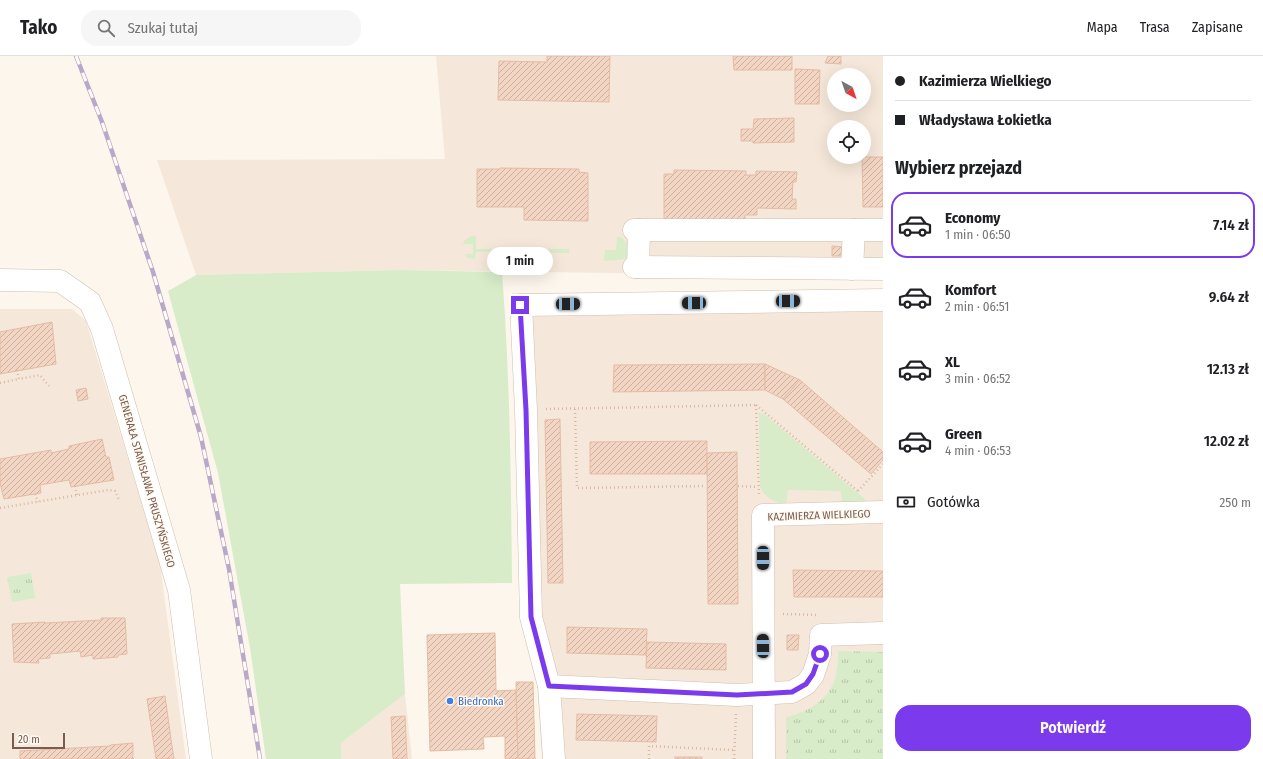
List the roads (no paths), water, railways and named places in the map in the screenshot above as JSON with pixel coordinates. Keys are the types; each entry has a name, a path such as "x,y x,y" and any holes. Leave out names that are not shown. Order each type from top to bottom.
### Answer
{"street":[{"path":"883,230 636,230 636,267 883,269"},
{"path":"852,269 854,230"},
{"name":"GENERAŁA STANISŁAWA PRUSZYŃSKIEGO","path":"0,280 60,281 90,302 102,329 179,590 202,759"},
{"path":"554,759 549,686 531,617 526,410 520,305 883,300"},
{"name":"KAZIMIERZA WIELKIEGO","path":"764,759 763,515 883,512"},
{"path":"549,686 737,695 792,692 806,684 813,674 820,654 821,634 883,633"}],"railway":[{"path":"76,56 102,122 153,272 201,437 229,569 260,759"}],"place":[{"name":"Biedronka","path":"450,701"}]}
